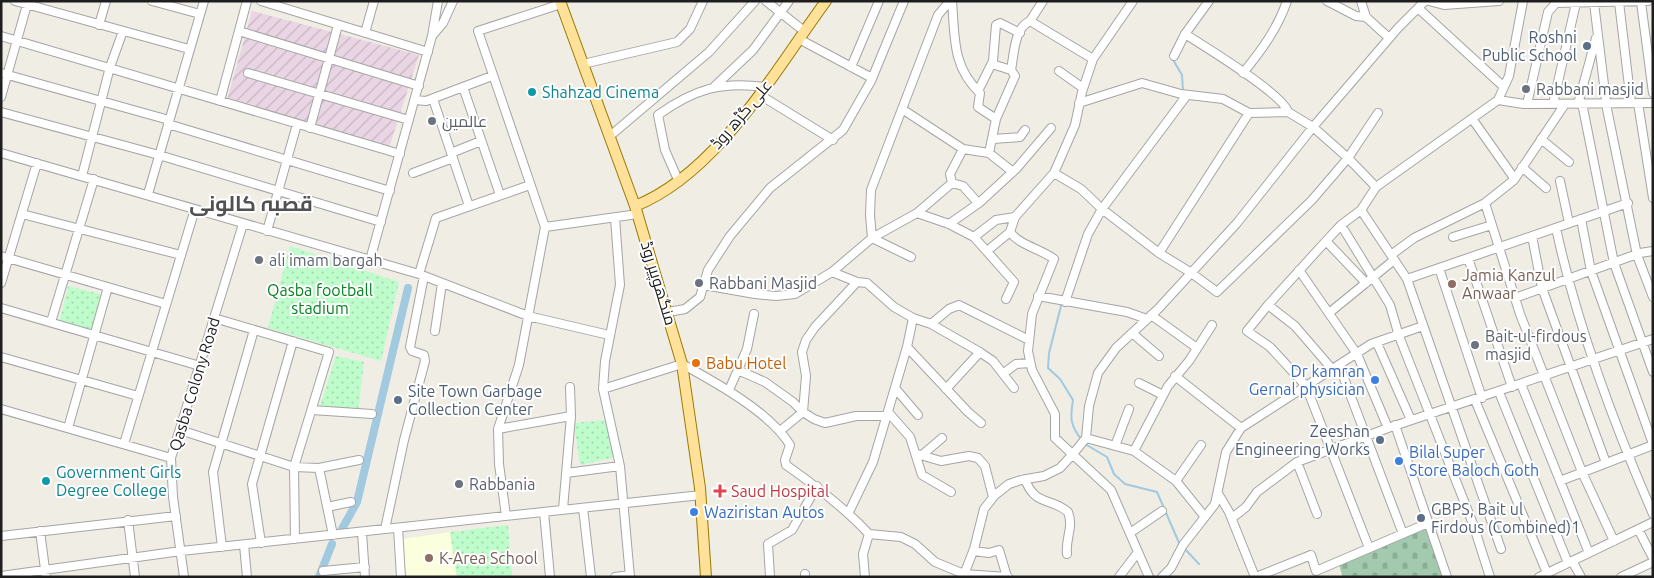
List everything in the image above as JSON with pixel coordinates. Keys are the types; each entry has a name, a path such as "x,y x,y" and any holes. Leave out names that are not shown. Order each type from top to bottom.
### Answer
{"main road":[{"name":"علی گڑھ روڈ","path":"637,210 678,182 715,148 762,91 826,1"},
{"name":"منگھوپیر روڈ","path":"560,2 637,210 682,364 701,495 706,577"}],"street":[{"path":"15,1 28,3 189,49"},
{"path":"99,24 106,1"},
{"path":"152,1 200,14"},
{"path":"148,194 204,1"},
{"path":"220,101 247,1"},
{"path":"261,1 428,52"},
{"path":"365,33 374,1"},
{"path":"370,260 428,52 438,1"},
{"path":"432,36 443,23 453,1"},
{"path":"583,64 678,42 690,29 703,1"},
{"path":"610,136 709,52 755,1"},
{"path":"766,1 801,35 872,78"},
{"path":"714,87 753,50 789,1"},
{"path":"851,67 879,1"},
{"path":"668,312 685,309 700,297 708,270 730,236 770,188 833,140 843,130 872,78 904,1"},
{"path":"951,1 958,61 968,81 980,95 978,107 996,119"},
{"path":"872,238 870,215 871,190 938,15 951,1"},
{"path":"987,251 1010,232 1014,217 1054,173 1075,125 1083,88 1093,59 1133,1"},
{"path":"1174,56 1185,34 1209,1"},
{"path":"1243,73 1265,44 1282,16 1287,1"},
{"path":"1327,1 1356,16 1366,17"},
{"path":"963,575 973,551 984,509 993,497 1009,484 1044,476 1060,468 1073,454 1084,441 1089,406 1098,373 1116,348 1149,317 1237,223 1313,127 1389,38 1427,1 1444,5 1499,1"},
{"path":"1369,548 1306,386 1270,347 1247,331 1268,305 1341,225 1361,210 1376,187 1473,120 1498,100 1509,76 1523,1"},
{"path":"1527,104 1548,12 1556,3 1648,1"},
{"path":"506,516 499,464 498,429 519,365 546,227 492,76 478,31 560,2"},
{"path":"1362,2 1366,17 1389,38"},
{"path":"1619,2 1634,103 1652,195"},
{"path":"1641,2 1653,93"},
{"path":"1,97 4,74 28,3"},
{"path":"1011,70 1015,45 1026,23 1030,21 1038,3"},
{"path":"1553,104 1576,3"},
{"path":"1594,3 1607,102 1637,254 1653,297"},
{"path":"1418,8 1504,87"},
{"path":"1030,21 1093,59"},
{"path":"978,91 992,64 998,23 1020,33"},
{"path":"310,128 338,25"},
{"path":"82,176 110,66 123,31"},
{"path":"239,32 419,86"},
{"path":"1597,32 1580,104 1614,263 1653,372"},
{"path":"1185,34 1243,73 1281,102 1288,112 1313,127 1348,158 1376,187"},
{"path":"1,36 110,66 220,101 400,154"},
{"path":"989,153 996,119 1015,76 1011,70 992,64"},
{"path":"1058,71 1083,88"},
{"path":"248,73 409,120"},
{"path":"4,74 168,122 390,191"},
{"path":"415,100 426,101 433,99 492,76"},
{"path":"658,115 692,94 714,87 740,83 762,91 833,140"},
{"path":"1079,104 1142,83 1185,95 1223,99 1249,113 1288,112"},
{"path":"462,87 500,195"},
{"path":"1063,301 1100,207 1185,95"},
{"path":"433,99 469,206"},
{"path":"1498,100 1527,104 1653,103"},
{"path":"647,103 658,115 665,150 678,182"},
{"path":"1329,313 1374,276 1414,238 1484,202 1514,178 1564,104"},
{"path":"902,109 962,149 989,153 1013,172"},
{"path":"1,112 159,155 381,222"},
{"path":"1159,253 1249,113"},
{"path":"1054,173 1081,189 1100,207 1159,253 1190,272 1213,291 1218,291 1312,200 1348,158 1378,113"},
{"path":"1473,120 1514,178"},
{"path":"267,231 297,124"},
{"path":"949,224 978,203 1013,172 1051,128"},
{"path":"993,139 1020,137 1025,130"},
{"path":"1541,139 1569,162"},
{"path":"412,173 481,141"},
{"path":"952,183 950,174 962,149"},
{"path":"1,153 148,194 242,224 422,275 528,316 609,335"},
{"path":"1,283 5,257 22,214 37,163"},
{"path":"1522,167 1546,188"},
{"path":"51,322 94,179"},
{"path":"1560,181 1569,223"},
{"path":"704,285 756,294 786,295 803,290 832,272 872,238 917,212 952,183 960,183 978,203"},
{"path":"385,529 404,440 425,361 424,355 412,351 410,347 422,275 436,218 530,185"},
{"path":"1484,202 1515,298 1582,472 1614,541"},
{"path":"1407,279 1628,203"},
{"path":"124,444 194,209"},
{"path":"546,227 615,218 637,210"},
{"path":"1361,210 1407,279 1501,549"},
{"path":"917,212 949,224 974,237 1014,282 1006,299"},
{"path":"22,214 181,255"},
{"path":"974,237 996,220 1014,217"},
{"path":"615,218 620,285 609,335 603,389 620,466 625,504 630,576 615,577"},
{"path":"1560,481 1653,445 1591,271 1581,219"},
{"name":"Qasba Colony Road","path":"184,577 171,458 242,224"},
{"path":"1341,225 1374,276 1390,305 1399,336 1473,524 1490,577"},
{"path":"1453,236 1492,225"},
{"path":"1556,228 1567,279 1593,359 1627,455 1653,514"},
{"path":"1010,232 1014,237 1054,258 1032,314 1028,351 1030,363 1055,414 1055,438 1111,490 1149,577"},
{"path":"1532,236 1542,288 1606,463"},
{"path":"872,238 911,258"},
{"path":"1326,241 1366,283"},
{"path":"1515,298 1637,254 1653,251"},
{"path":"5,257 166,304"},
{"path":"1468,258 1512,387"},
{"path":"1439,268 1478,399 1547,573"},
{"path":"1300,270 1357,354 1391,427 1447,577"},
{"path":"832,272 857,282 867,283 894,307 913,318 931,324 980,352 993,361 1014,388"},
{"path":"780,431 803,412 806,376 802,352 806,340 815,327 857,282"},
{"path":"435,330 442,283"},
{"path":"68,428 108,287"},
{"path":"1038,296 1149,317 1197,348"},
{"path":"931,324 959,305 1029,340"},
{"path":"1268,305 1295,326 1336,367 1367,435 1402,534"},
{"path":"1,308 200,366"},
{"path":"729,390 740,371 747,349 754,314"},
{"path":"214,318 329,352 294,467 295,539"},
{"path":"849,512 873,462 907,347 913,318"},
{"path":"1134,451 1163,395 1212,325"},
{"path":"1162,577 1171,568 1182,547 1215,504 1219,494 1226,452 1241,428 1357,354 1377,343 1423,326"},
{"path":"222,547 213,472 254,330"},
{"path":"1132,334 1159,356"},
{"path":"1232,518 1246,507 1257,492 1297,462 1410,420 1499,392 1653,339"},
{"path":"261,543 252,484 293,341"},
{"path":"1377,343 1410,420"},
{"path":"907,347 946,389 982,423"},
{"path":"946,389 980,352"},
{"path":"1,357 138,396"},
{"path":"1004,373 1016,364 1030,363"},
{"path":"603,389 682,364 729,390 780,431 790,445 785,460 786,465 817,486 849,512 869,534 901,537 916,544 936,562 963,575 1007,577 999,550 989,553 973,551"},
{"path":"740,371 765,382 814,420 825,423 856,416 888,414 910,437 920,455 922,475 952,492"},
{"path":"1175,376 1241,428"},
{"path":"1139,383 1163,395"},
{"path":"1521,384 1589,553"},
{"path":"563,510 571,416 570,387"},
{"path":"895,388 918,415"},
{"path":"1499,392 1570,562 1581,577"},
{"path":"1,409 171,458"},
{"path":"1115,446 1129,409"},
{"path":"312,410 372,414"},
{"path":"498,429 571,416"},
{"path":"180,430 294,467 320,468 359,460"},
{"path":"920,455 942,438"},
{"path":"1084,441 1134,451 1176,481 1205,516"},
{"path":"1176,481 1201,446"},
{"path":"920,455 941,461 969,456 978,458 985,466 993,497"},
{"path":"1297,462 1317,514"},
{"path":"566,473 620,466"},
{"path":"320,468 334,535"},
{"path":"1025,479 1030,491 1037,498 1068,512 1071,527 1066,542 1067,554"},
{"path":"770,577 768,544 792,530 817,486"},
{"path":"1219,494 1232,518 1256,577 1311,555 1316,571 1428,523"},
{"path":"1,576 46,573 181,551 701,495"},
{"path":"327,507 351,502"},
{"path":"583,508 591,577"},
{"path":"1130,534 1162,511"},
{"path":"544,512 550,577"},
{"path":"1,536 176,516"},
{"path":"128,520 135,577"},
{"path":"1539,577 1653,522"},
{"path":"398,528 401,577"},
{"path":"1638,529 1653,558"},
{"path":"40,531 46,573"},
{"path":"362,532 365,577"},
{"path":"865,577 863,554 869,534"},
{"path":"244,545 247,577"},
{"path":"1119,577 1138,552"},
{"path":"1621,577 1653,562"},
{"path":"323,570 364,568"},
{"path":"1171,568 1172,577"},
{"path":"1276,568 1279,577"}],"shaded area":[{"path":"252,11 419,55 389,148 227,100"},
{"name":"K-Area School","path":"450,532 457,577 404,577 402,539"}],"green space":[{"name":"Qasba football stadium","path":"290,246 399,282 381,361 268,328"},
{"path":"68,286 104,295 92,332 59,324"},
{"path":"336,356 364,362 358,413 318,412"},
{"path":"605,420 616,457 580,465 574,423"},
{"path":"1428,523 1447,577 1341,577 1338,561"},
{"path":"508,525 512,577 457,577 450,532"}],"waterway":[{"path":"1172,51 1177,42"},
{"path":"1172,58 1182,75 1183,91"},
{"path":"1102,203 1126,171"},
{"path":"342,529 357,502 408,288"},
{"path":"1062,302 1049,353 1048,368 1060,379 1073,400 1071,411 1073,426 1082,440"},
{"path":"1085,444 1107,457 1114,474 1125,484 1157,492 1180,545"},
{"path":"319,577 332,544"},
{"path":"1184,548 1199,564"}],"place":[{"name":"Roshni Public School","path":"1587,46"},
{"name":"Rabbani masjid","path":"1526,89"},
{"name":"Shahzad Cinema","path":"532,92"},
{"name":"عالمین","path":"432,121"},
{"name":"ali imam bargah","path":"259,260"},
{"name":"Rabbani Masjid","path":"699,283"},
{"name":"Jamia Kanzul Anwaar","path":"1452,284"},
{"name":"Bait-ul-firdous masjid","path":"1475,345"},
{"name":"Babu Hotel","path":"696,363"},
{"name":"Dr kamran Gernal physician","path":"1375,380"},
{"name":"Site Town Garbage Collection Center","path":"398,400"},
{"name":"Zeeshan Engineering Works","path":"1380,440"},
{"name":"Bilal Super Store Baloch Goth","path":"1399,461"},
{"name":"Government Girls Degree College","path":"46,481"},
{"name":"Rabbania","path":"459,484"},
{"name":"Saud Hospital","path":"720,491"},
{"name":"Waziristan Autos","path":"694,512"},
{"name":"GBPS, Bait ul Firdous (Combined)1","path":"1421,518"},
{"name":"K-Area School","path":"429,558"}],"district":[{"name":"قصبہ کالونی","path":"251,204"}]}
